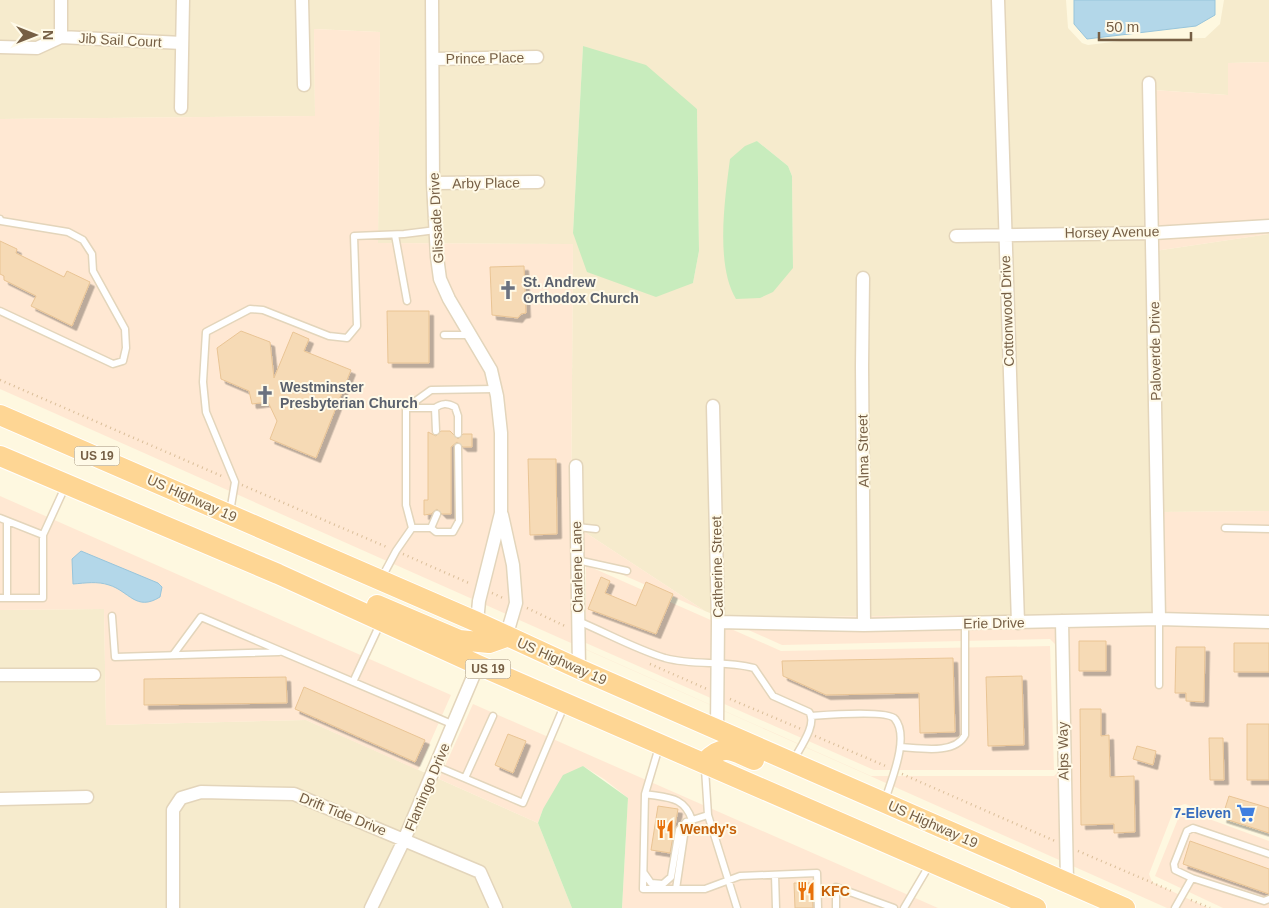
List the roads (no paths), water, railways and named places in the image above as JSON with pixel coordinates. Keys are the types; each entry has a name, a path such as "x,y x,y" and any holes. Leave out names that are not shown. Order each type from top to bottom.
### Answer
{"highway":[{"name":"US Highway 19","path":"0,415 477,622 578,669 1125,908"},
{"name":"US 19","path":"0,456 278,574 478,665 705,762 1036,908"},
{"path":"278,574 356,596 459,640 489,643 506,636"},
{"path":"705,762 718,750 729,750 876,812 937,826"}],"street":[{"path":"61,0 61,37"},
{"path":"182,108 183,0"},
{"path":"302,0 304,85"},
{"name":"Glissade Drive","path":"432,0 433,183 440,279 449,299 490,370 495,389 501,434 501,512 513,565 516,603 506,636"},
{"name":"Cottonwood Drive","path":"998,0 1018,623"},
{"name":"Jib Sail Court","path":"0,47 36,48 61,37 182,43"},
{"name":"Prince Place","path":"433,58 537,57"},
{"name":"Paloverde Drive","path":"1149,83 1154,233 1159,619"},
{"name":"Arby Place","path":"433,183 538,182"},
{"name":"Horsey Avenue","path":"956,236 1004,233 1154,233 1269,226"},
{"name":"Alma Street","path":"864,278 862,376 864,625"},
{"name":"Catherine Street","path":"713,406 718,622 717,729"},
{"name":"Charlene Lane","path":"576,466 578,669"},
{"name":"Glissade Drive","path":"477,622 479,601 501,512"},
{"name":"Erie Drive","path":"718,622 864,625 1159,619 1269,622"},
{"name":"Alps Way","path":"1062,621 1066,882"},
{"name":"Flamingo Drive","path":"371,908 404,840 478,665"},
{"path":"0,675 94,675"},
{"name":"Drift Tide Drive","path":"174,908 174,810 181,798 201,792 294,794 480,872 496,908"},
{"path":"0,799 87,797"}],"lane":[{"path":"0,219 1,221 68,232 83,240 92,254 93,271 125,329 126,348 123,361 113,364 0,311"},
{"path":"230,514 235,482 206,412 203,382 206,332 250,309 263,310 329,336 347,338 357,326 354,236 395,235 436,230"},
{"path":"395,235 407,301"},
{"path":"444,335 470,335"},
{"path":"406,408 431,390 495,389"},
{"path":"406,408 436,408 441,404 454,407 458,416 458,434"},
{"path":"380,580 396,551 412,528 406,505 406,408"},
{"path":"436,408 436,432"},
{"path":"412,528 431,528 436,532 453,532 459,521 458,447"},
{"path":"8,520 4,598 43,598 43,535 66,484"},
{"path":"431,528 436,514"},
{"path":"0,518 43,535"},
{"path":"577,527 596,529"},
{"path":"1225,528 1269,529"},
{"path":"577,560 627,571"},
{"path":"112,616 114,657 283,652"},
{"path":"173,655 201,617 454,725"},
{"path":"1159,619 1159,685"},
{"path":"578,621 665,658 692,663 718,662 754,668 773,696 810,712 812,716 813,721 793,762"},
{"path":"353,682 381,622"},
{"path":"900,747 945,748 956,746 962,742 965,735 965,623"},
{"path":"436,766 523,803 565,702"},
{"path":"812,716 890,715 895,719 902,739 895,771 884,802"},
{"path":"465,778 493,716"},
{"path":"660,743 646,794 643,889 705,889 740,876 817,873 818,908"},
{"path":"705,762 708,815 737,908"},
{"path":"646,794 678,800 688,809 689,821 676,889"},
{"path":"644,872 651,882 663,884 672,877 679,830 689,821 708,815"},
{"path":"1269,854 1193,828 1187,831 1174,864 1175,870 1192,878 1264,901 1269,899"},
{"path":"904,908 931,862"},
{"path":"775,875 776,908"},
{"path":"1175,908 1192,878"},
{"path":"836,908 836,887 894,908"}],"water":[{"path":"1074,0 1215,0 1215,15 1196,26 1087,39 1074,24"},
{"path":"81,551 158,583 162,587 160,597 145,602 133,599 116,588 105,584 73,584 72,559"}],"place":[{"name":"St. Andrew Orthodox Church","path":"508,290"},
{"name":"Westminster Presbyterian Church","path":"265,395"},
{"name":"7-Eleven","path":"1246,813"},
{"name":"Wendy's","path":"665,829"},
{"name":"KFC","path":"806,891"}]}
